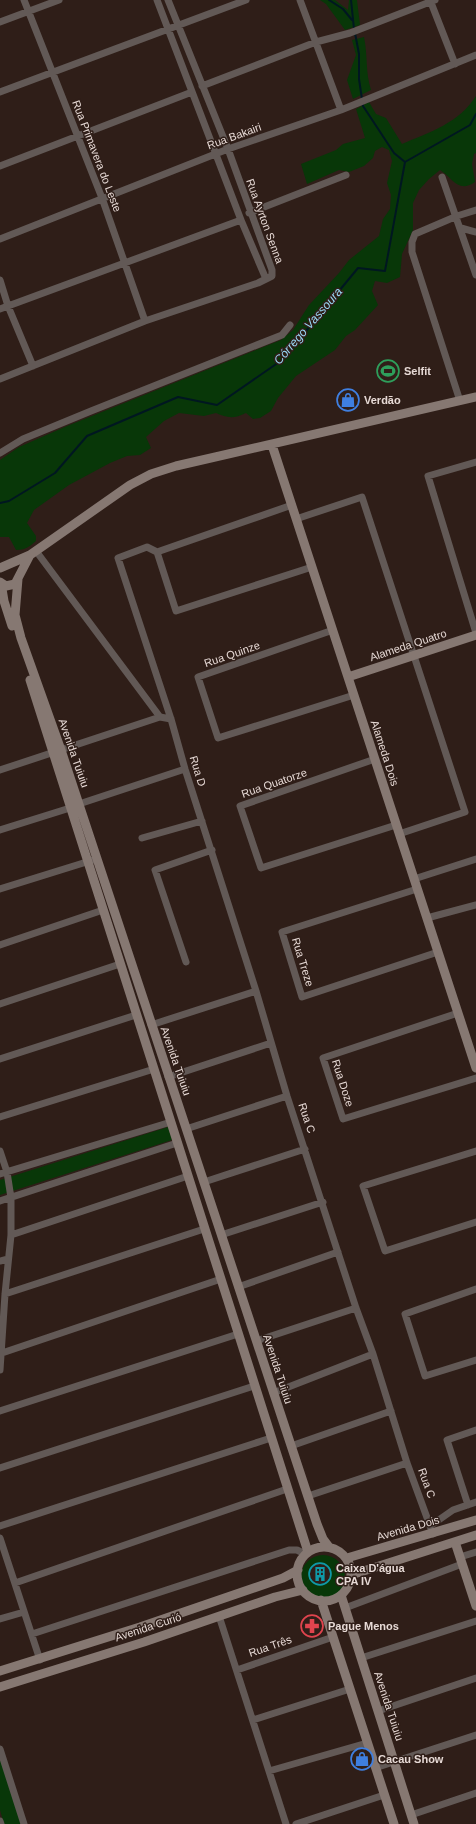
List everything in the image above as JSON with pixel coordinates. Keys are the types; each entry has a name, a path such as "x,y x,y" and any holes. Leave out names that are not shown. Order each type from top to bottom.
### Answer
{"main road":[{"path":"2,566 33,553 130,485 151,474 176,466 476,397"},
{"name":"Alameda Dois","path":"272,445 417,889 458,1013 474,1056 476,1068"},
{"path":"1,582 6,586 12,585 33,553"},
{"path":"2,566 16,568 18,578"},
{"name":"Avenida Tuiuiu","path":"18,578 15,615 57,751 75,806 97,859 308,1496 323,1539 329,1547"},
{"name":"Avenida Tuiuiu","path":"1,582 4,601 57,751"},
{"name":"Alameda Quatro","path":"348,677 476,634"},
{"name":"Avenida Tuiuiu","path":"75,806 87,861 288,1489 307,1553"},
{"path":"132,1001 143,998"},
{"path":"216,1264 229,1260"},
{"name":"Avenida Dois","path":"347,1558 432,1530 476,1520"},
{"path":"351,1575 476,1535"},
{"path":"455,1542 476,1606"},
{"path":"329,1547 342,1553 347,1558 351,1575 346,1590 341,1595 335,1598 321,1600 308,1595 303,1590 298,1577 298,1570 300,1562 307,1553 314,1549 329,1547"},
{"name":"Avenida Curió","path":"0,1671 40,1660 283,1578 298,1570"},
{"name":"Avenida Curió","path":"0,1687 144,1642 275,1597 303,1590"},
{"name":"Avenida Tuiuiu","path":"341,1595 414,1824"},
{"path":"321,1600 394,1824"}],"street":[{"name":"Rua Primavera do Leste","path":"24,0 102,198 145,321"},
{"path":"0,22 59,0"},
{"name":"Rua Ayrton Senna","path":"157,0 241,220 266,279 272,276 272,270 228,149 168,0"},
{"path":"0,92 246,0"},
{"path":"300,0 341,110"},
{"path":"202,86 316,42 360,30 432,1 455,64"},
{"name":"Rua Bakairi","path":"0,239 228,149 341,110 476,55"},
{"path":"0,166 192,92"},
{"path":"250,213 346,175"},
{"path":"442,177 457,216 476,275"},
{"path":"460,401 412,252 412,242 415,234 457,216 476,210"},
{"path":"0,309 241,220"},
{"path":"461,228 476,232"},
{"path":"0,379 145,321 266,279"},
{"path":"0,280 8,306 33,366"},
{"path":"0,453 23,439 282,335 290,325"},
{"path":"476,462 428,476 476,634"},
{"path":"296,520 362,497 465,812 398,829"},
{"path":"292,505 157,552 176,611 312,567"},
{"name":"Rua D","path":"157,552 147,547 118,558 172,719 185,769 256,991"},
{"path":"33,553 160,717"},
{"name":"Rua Quinze","path":"333,630 198,677 218,738 354,695"},
{"path":"1,768 160,717 172,719"},
{"name":"Rua Quatorze","path":"375,759 240,806 261,868 398,829"},
{"path":"0,830 185,769"},
{"path":"142,838 202,821"},
{"path":"186,962 155,870 212,850"},
{"path":"0,889 97,859"},
{"path":"414,879 476,859"},
{"name":"Rua Treze","path":"417,889 282,932 302,997 438,952"},
{"path":"427,918 476,905"},
{"path":"0,945 103,910"},
{"path":"0,1004 120,964"},
{"path":"151,1025 256,991"},
{"name":"Rua C","path":"256,991 287,1096 323,1202 356,1308 373,1354 407,1463 432,1530"},
{"name":"Rua Doze","path":"458,1013 323,1058 343,1119 476,1078"},
{"path":"0,1059 136,1015"},
{"path":"168,1076 271,1044"},
{"path":"0,1117 154,1069"},
{"path":"186,1129 287,1096"},
{"path":"4,1173 171,1122"},
{"path":"0,1202 177,1143"},
{"path":"204,1182 305,1149"},
{"path":"0,1150 4,1173 11,1198 11,1235 2,1315 2,1353 0,1370"},
{"path":"476,1151 363,1186 386,1251 476,1222"},
{"path":"11,1235 188,1176"},
{"path":"221,1235 323,1202"},
{"path":"5,1294 204,1229"},
{"path":"238,1287 338,1252"},
{"path":"0,1261 8,1259"},
{"path":"2,1353 221,1279"},
{"path":"476,1289 405,1314 425,1376 476,1360"},
{"path":"256,1341 356,1308"},
{"path":"0,1411 238,1334"},
{"path":"273,1392 373,1354"},
{"path":"0,1468 254,1386"},
{"path":"291,1446 391,1411"},
{"path":"468,1505 447,1440 476,1430"},
{"path":"0,1526 271,1438"},
{"path":"308,1496 407,1463"},
{"path":"15,1583 288,1489"},
{"path":"432,1530 453,1510 476,1502"},
{"path":"0,1538 4,1561 15,1583 40,1660"},
{"path":"32,1634 289,1550 297,1550 307,1553"},
{"path":"345,1608 461,1560 476,1552"},
{"path":"0,1619 24,1612"},
{"path":"219,1616 286,1824"},
{"path":"361,1658 476,1621"},
{"name":"Rua Três","path":"237,1670 333,1637"},
{"path":"378,1711 476,1678"},
{"path":"252,1720 350,1689"},
{"path":"375,1768 476,1735"},
{"path":"269,1771 367,1743"},
{"path":"0,1749 24,1824"},
{"path":"411,1815 476,1793"},
{"path":"296,1824 384,1795"}],"green space":[{"path":"320,0 335,0 348,10 349,0 357,0 360,25 345,30 326,4"},
{"path":"364,37 371,90 353,99 347,80 356,55 352,40"},
{"path":"476,96 476,153 474,154 472,164 475,182 469,185 460,186 440,170 419,190 413,203 413,230 402,254 400,277 387,283 375,281 372,291 378,305 355,330 346,336 335,350 296,376 278,398 271,411 260,418 253,419 246,413 231,417 216,413 204,416 179,413 164,421 146,437 151,448 140,455 127,456 110,463 69,485 34,510 27,523 36,536 36,541 29,546 24,549 16,550 9,537 0,537 0,460 19,447 67,426 281,340 293,330 309,305 349,260 379,236 383,219 390,209 391,195 387,183 392,161 389,150 382,147 375,151 373,158 364,166 349,172 339,170 307,184 301,164 336,150 343,144 365,138 356,109 369,102 376,114 386,118 402,144 443,126 461,113"},
{"path":"168,1127 172,1140 0,1195 0,1180"},
{"path":"319,1555 327,1555 339,1561 345,1573 345,1581 339,1593 327,1599 319,1599 307,1593 301,1581 301,1573 307,1561"},
{"path":"0,1757 21,1824 4,1824 0,1810"}],"waterway":[{"path":"329,0 343,9 352,20"},
{"path":"351,0 354,29"},
{"path":"355,33 359,54 359,79 363,106 394,153 405,162"},
{"name":"Córrego Vassoura","path":"0,503 9,501 55,473 87,436 178,397 217,405 282,360 358,268 385,271 405,162 470,125 476,114"}],"place":[{"name":"Selfit","path":"388,371"},
{"name":"Verdão","path":"348,400"},
{"name":"Caixa D'água CPA IV","path":"320,1574"},
{"name":"Pague Menos","path":"312,1626"},
{"name":"Cacau Show","path":"362,1759"}]}
